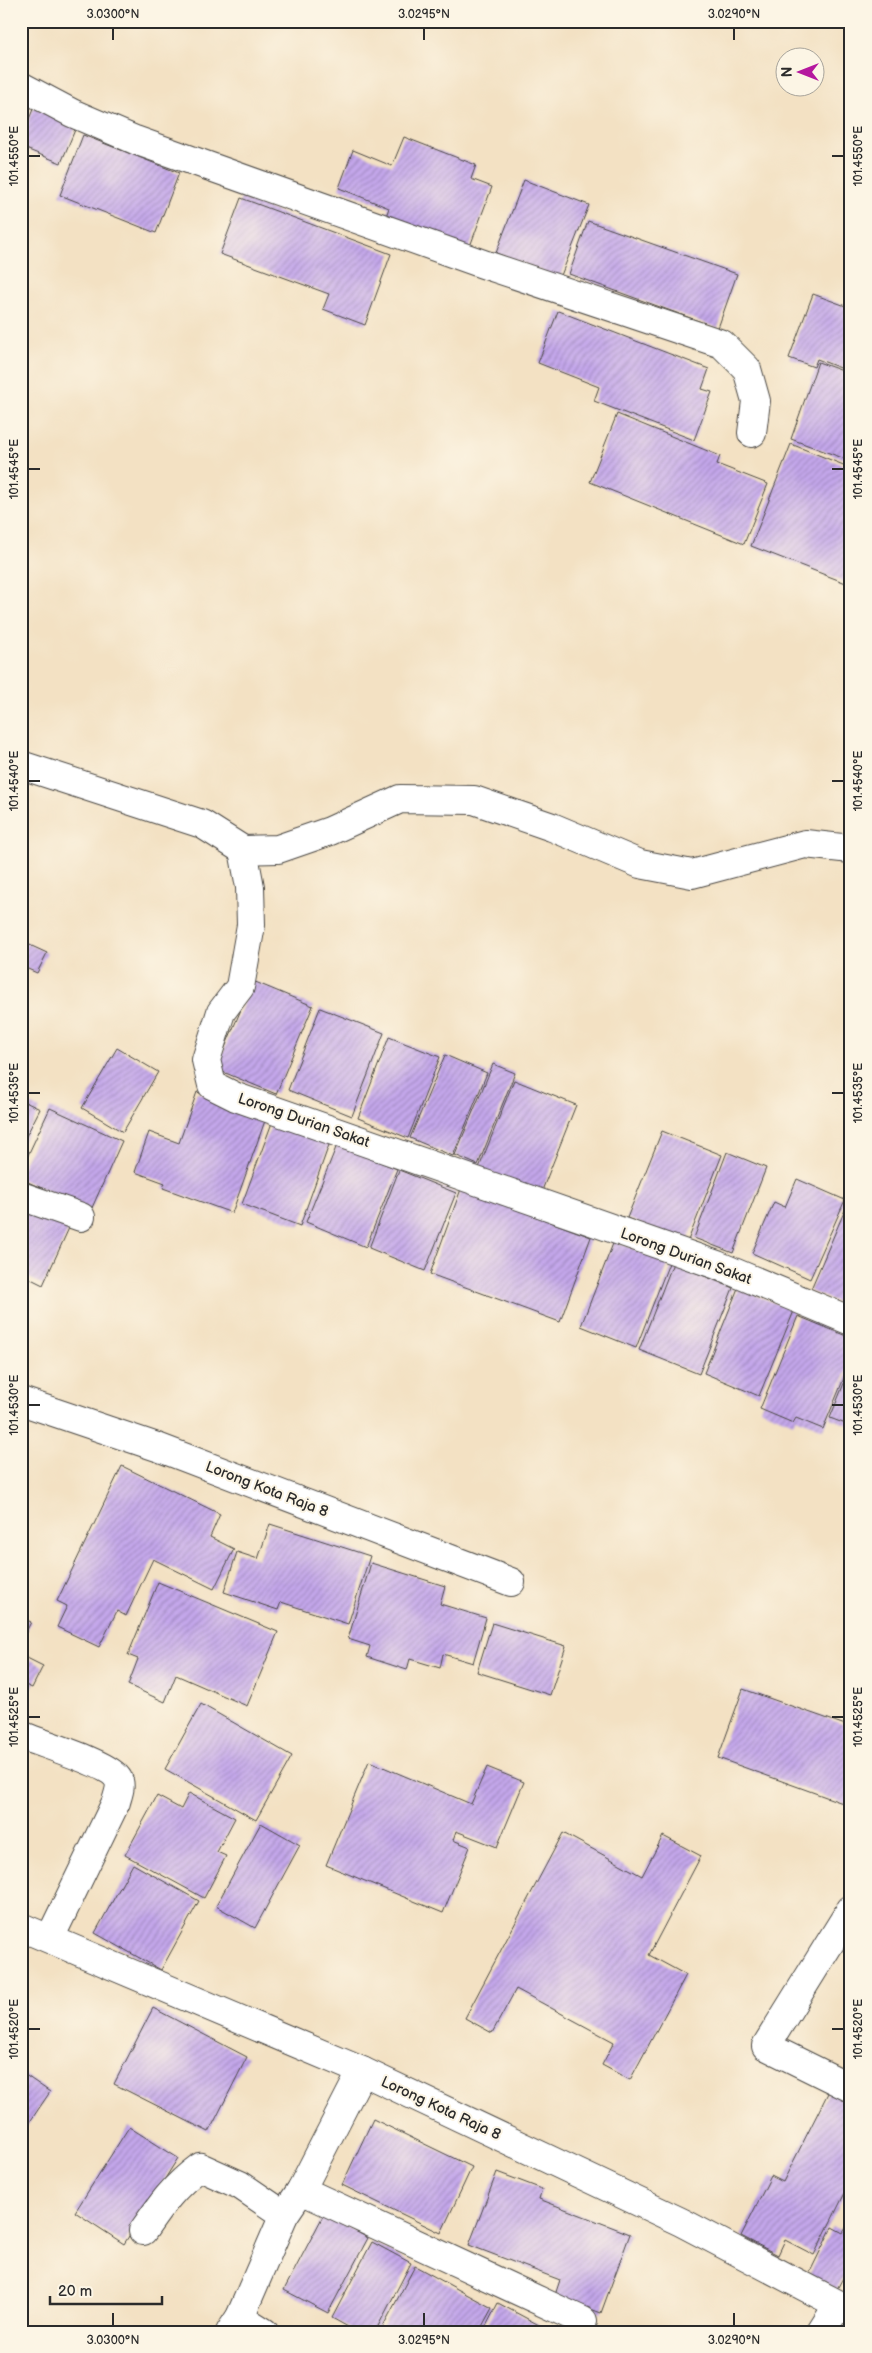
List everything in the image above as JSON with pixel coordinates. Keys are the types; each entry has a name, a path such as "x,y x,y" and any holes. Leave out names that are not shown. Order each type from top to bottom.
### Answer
{"street":[{"path":"21,86 72,113 135,140 482,264 722,344 747,369 756,401 752,433"},
{"path":"21,765 202,824 243,850 278,850 330,831 400,799 474,800 552,827 640,864 692,874 805,844 851,849"},
{"name":"Lorong Durian Sakat","path":"243,850 250,887 251,925 240,987 221,1012 206,1060 212,1085 236,1097 717,1265 851,1321"},
{"path":"21,1196 81,1217"},
{"name":"Lorong Kota Raja 8","path":"21,1401 160,1448 511,1582"},
{"path":"21,1735 88,1760 116,1775 120,1786 116,1802 50,1938"},
{"path":"851,1909 766,2046 851,2088"},
{"name":"Lorong Kota Raja 8","path":"21,1927 362,2071 681,2222 845,2308"},
{"path":"264,2332 235,2324 284,2215 301,2190 362,2071"},
{"path":"144,2231 161,2204 180,2182 200,2167 240,2186 284,2215"},
{"path":"301,2190 582,2321"},
{"path":"821,2332 845,2308"}],"building":[{"path":"34,107 77,125 61,163 21,147 21,138"},
{"path":"83,135 179,173 156,233 60,195"},
{"path":"404,137 476,165 471,179 492,187 469,249 386,216 389,208 339,188 353,150 392,166"},
{"path":"524,180 589,205 560,278 496,253"},
{"path":"241,198 391,254 365,325 323,309 329,294 220,254"},
{"path":"588,221 737,274 718,328 569,274"},
{"path":"813,294 851,308 851,372 817,359 814,367 789,358"},
{"path":"558,311 709,369 702,389 712,392 694,440 594,401 599,387 538,363"},
{"path":"818,362 851,374 851,461 791,439"},
{"path":"617,414 720,456 717,464 768,484 744,544 590,482"},
{"path":"791,444 851,468 851,585 751,546"},
{"path":"21,941 47,953 37,973 21,966"},
{"path":"253,981 313,1006 276,1094 216,1069"},
{"path":"320,1008 384,1033 352,1116 288,1090"},
{"path":"389,1037 440,1057 408,1138 358,1118"},
{"path":"117,1048 158,1072 123,1132 82,1108"},
{"path":"445,1055 487,1073 453,1156 410,1138"},
{"path":"493,1064 515,1073 478,1165 455,1155"},
{"path":"514,1080 576,1105 541,1193 479,1168"},
{"path":"197,1092 266,1118 232,1213 163,1188 165,1183 135,1172 149,1132 179,1143"},
{"path":"21,1100 40,1109 21,1146"},
{"path":"50,1108 122,1141 91,1210 21,1179 21,1170"},
{"path":"273,1120 330,1142 300,1226 242,1204"},
{"path":"662,1131 722,1155 687,1243 627,1218"},
{"path":"337,1145 397,1169 366,1247 306,1222"},
{"path":"727,1152 766,1168 733,1253 694,1238"},
{"path":"399,1170 456,1193 425,1271 369,1248"},
{"path":"797,1179 845,1200 810,1279 752,1253 774,1202 785,1207"},
{"path":"461,1189 591,1237 560,1322 430,1274"},
{"path":"851,1196 851,1308 810,1291"},
{"path":"21,1207 69,1228 43,1285 21,1274"},
{"path":"614,1241 669,1263 636,1348 581,1326"},
{"path":"673,1263 733,1288 699,1374 639,1350"},
{"path":"738,1288 794,1311 759,1396 704,1373"},
{"path":"798,1316 851,1338 851,1361 823,1429 796,1418 793,1423 760,1409"},
{"path":"851,1366 851,1426 830,1418"},
{"path":"122,1466 220,1514 210,1537 234,1549 214,1589 153,1559 126,1616 117,1611 99,1647 57,1627 67,1606 57,1601"},
{"path":"270,1524 370,1556 348,1624 281,1602 278,1610 224,1592 237,1552 258,1559"},
{"path":"371,1563 445,1586 440,1604 486,1618 473,1663 443,1654 440,1668 410,1659 407,1670 367,1657 370,1646 348,1639"},
{"path":"158,1582 278,1632 247,1706 176,1675 165,1702 128,1685 138,1659 128,1655"},
{"path":"21,1617 31,1622 21,1642"},
{"path":"492,1623 566,1646 550,1695 477,1672"},
{"path":"21,1655 43,1666 32,1688 21,1683"},
{"path":"743,1689 851,1727 851,1806 718,1758"},
{"path":"201,1704 292,1756 256,1820 165,1769"},
{"path":"369,1761 471,1804 487,1767 524,1782 497,1847 456,1831 453,1840 470,1847 443,1913 326,1865"},
{"path":"189,1793 235,1818 217,1852 226,1856 204,1898 125,1855 157,1796 181,1809"},
{"path":"261,1823 300,1845 255,1928 216,1906"},
{"path":"563,1833 642,1876 663,1836 701,1856 649,1955 686,1975 630,2080 602,2065 614,2042 516,1989 492,2033 465,2018"},
{"path":"133,1864 199,1901 161,1970 95,1933"},
{"path":"153,2008 247,2057 209,2132 114,2084"},
{"path":"21,2072 50,2092 21,2135"},
{"path":"830,2089 851,2100 851,2181 814,2255 785,2240 778,2255 741,2236 771,2176 783,2182"},
{"path":"373,2119 472,2167 441,2233 342,2185"},
{"path":"129,2127 178,2158 124,2244 75,2212"},
{"path":"497,2172 542,2189 539,2199 630,2234 601,2313 555,2295 560,2280 469,2245"},
{"path":"324,2214 368,2238 328,2313 284,2290"},
{"path":"851,2219 851,2263 837,2289 809,2274 832,2227 843,2233"},
{"path":"372,2242 411,2263 375,2332 357,2332 332,2318"},
{"path":"415,2266 492,2308 479,2332 380,2332"},
{"path":"498,2303 552,2332 483,2332"}]}
